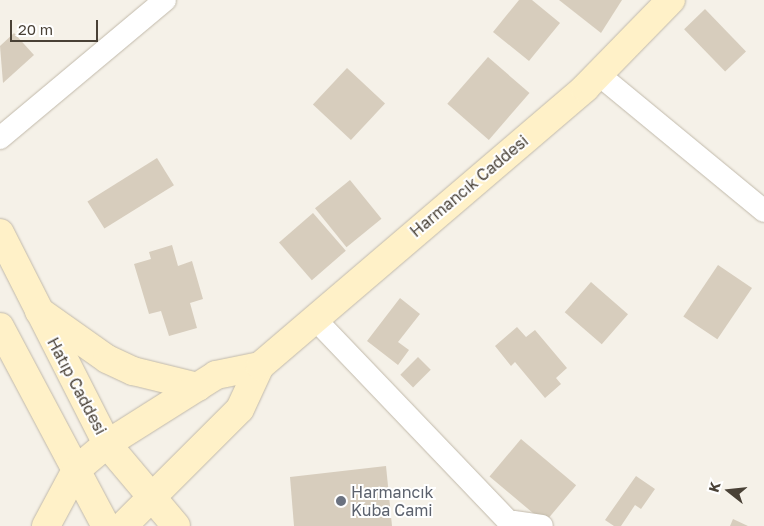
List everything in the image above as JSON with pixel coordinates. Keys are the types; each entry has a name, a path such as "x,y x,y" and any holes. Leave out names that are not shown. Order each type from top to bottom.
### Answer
{"street":[{"path":"0,138 165,0"},
{"name":"Harmancık Caddesi","path":"260,366 598,74 672,0"},
{"path":"598,74 764,211"},
{"name":"Hatıp Caddesi","path":"0,233 36,310 107,444 149,498 176,526"},
{"path":"36,310 107,359 133,371 198,387"},
{"path":"314,318 513,524 542,526"},
{"path":"0,327 106,526"},
{"path":"46,526 76,470 107,444 216,375 260,366"},
{"path":"123,526 240,409 260,366"}],"building":[{"path":"519,0 532,0 560,23 529,61 493,32"},
{"path":"559,0 622,0 601,33"},
{"path":"705,9 746,51 725,72 684,29"},
{"path":"14,33 34,55 3,83 0,46"},
{"path":"488,57 530,93 489,140 447,104"},
{"path":"347,68 385,103 351,140 313,105"},
{"path":"157,158 174,185 104,229 87,201"},
{"path":"350,180 381,219 346,247 315,208"},
{"path":"313,213 346,251 312,280 279,243"},
{"path":"172,245 178,266 192,261 203,299 190,303 197,328 169,336 161,311 149,314 134,264 151,259 149,252"},
{"path":"718,265 752,288 717,339 683,316"},
{"path":"591,282 628,314 602,344 565,312"},
{"path":"400,298 420,314 398,342 409,350 398,365 367,341"},
{"path":"517,327 526,337 535,330 567,368 556,378 561,384 545,398 515,362 511,366 495,346"},
{"path":"418,357 431,370 413,387 400,375"},
{"path":"521,439 576,485 545,523 490,477"},
{"name":"Harmancık Kuba Cami","path":"386,466 392,526 294,526 290,477"},
{"path":"636,476 655,489 641,509 635,505 621,526 614,526 605,520"},
{"path":"733,519 748,526 730,526"}],"place":[{"name":"Harmancık Kuba Cami","path":"341,501"}]}
